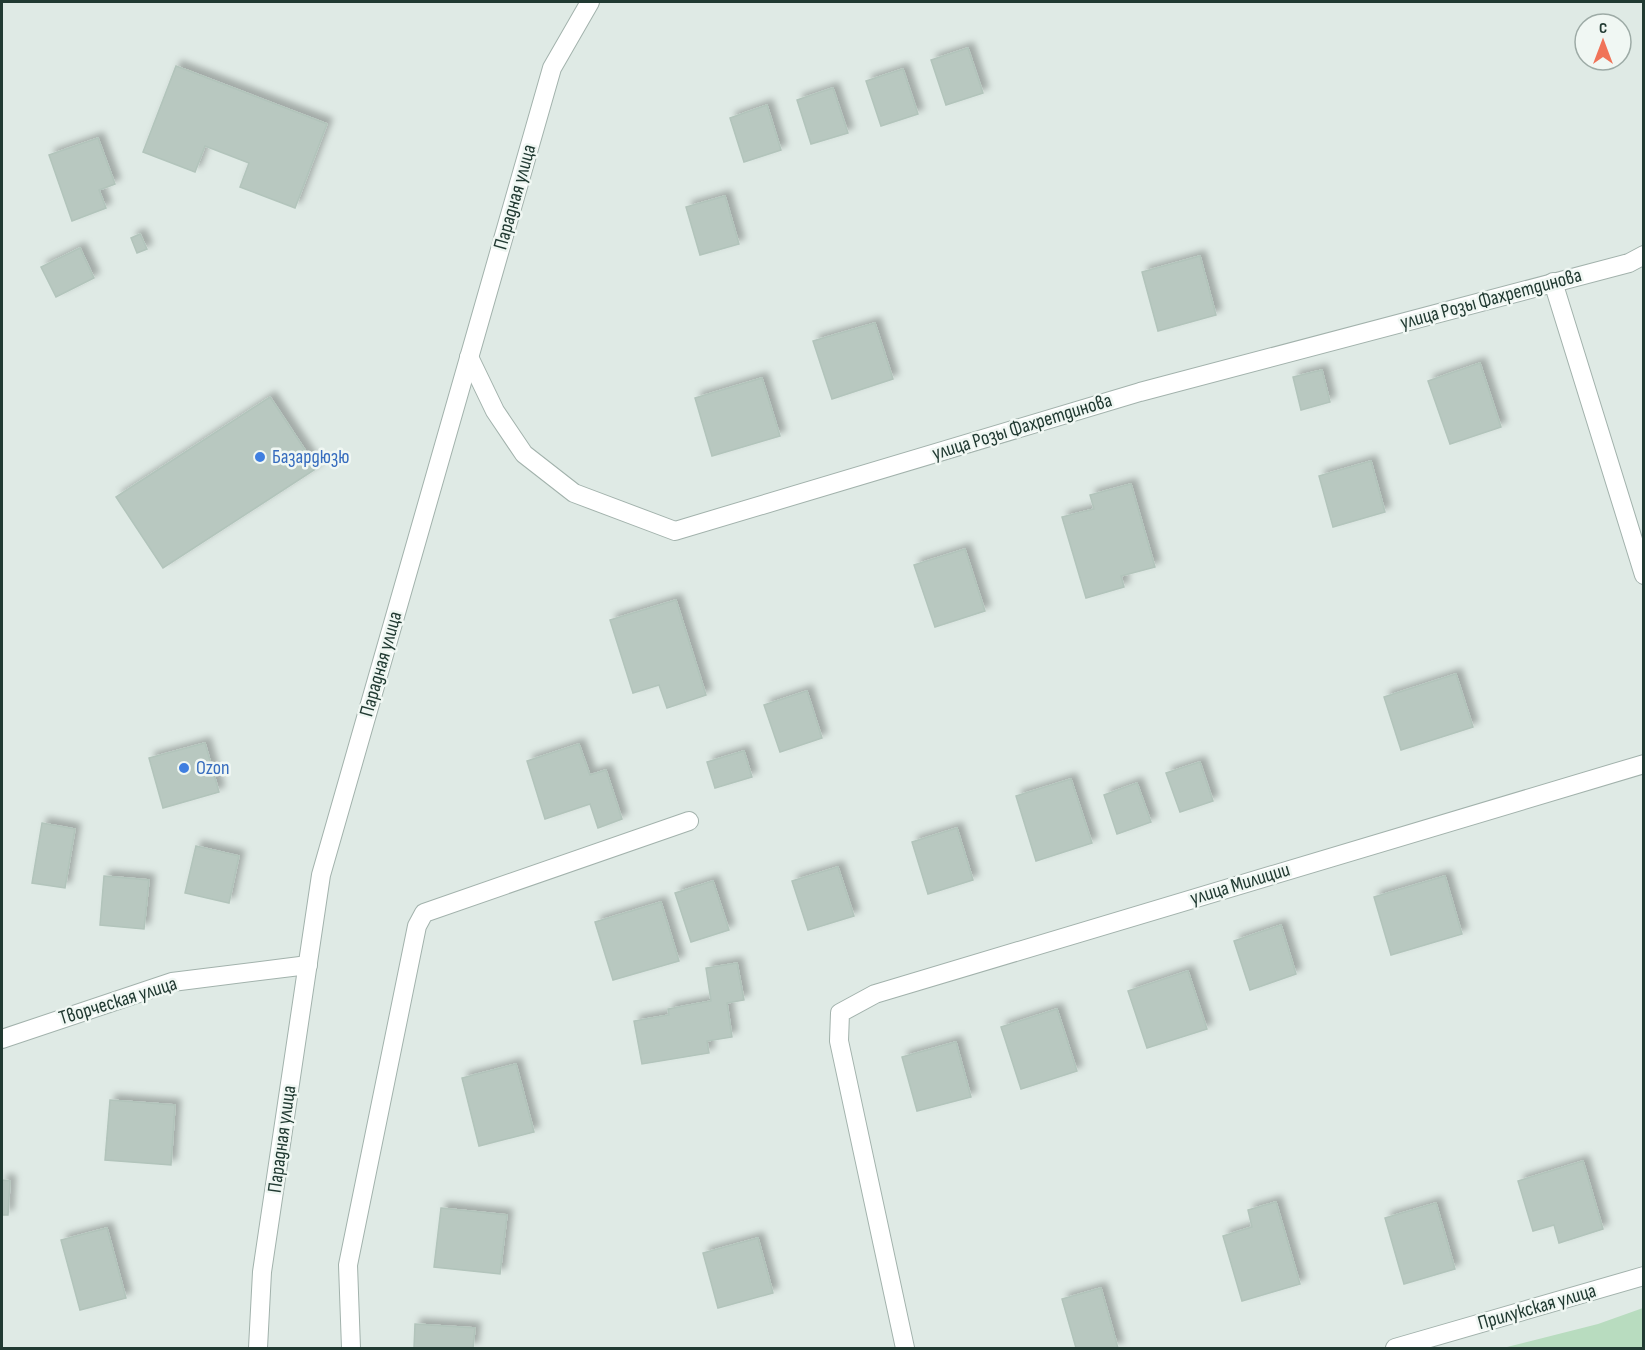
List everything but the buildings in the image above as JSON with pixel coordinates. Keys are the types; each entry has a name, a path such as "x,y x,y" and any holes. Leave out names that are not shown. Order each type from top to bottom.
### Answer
{"street":[{"name":"Парадная улица","path":"258,1348 262,1272 321,875 552,68 590,2"},
{"name":"улица Розы Фахретдинова","path":"469,357 495,411 524,454 574,493 675,531 1140,392 1629,262 1644,255"},
{"path":"1553,282 1644,575"},
{"name":"улица Милиции","path":"905,1348 839,1041 840,1013 875,994 1644,764"},
{"path":"351,1348 348,1265 417,926 424,913 689,821"},
{"name":"Творческая улица","path":"2,1039 171,982 308,965"},
{"name":"Прилукская улица","path":"1395,1348 1644,1276"}],"green space":[{"path":"1643,1308 1643,1348 1503,1348 1598,1324"}],"place":[{"name":"Базардюзю","path":"260,457"},
{"name":"Ozon","path":"184,768"}]}
